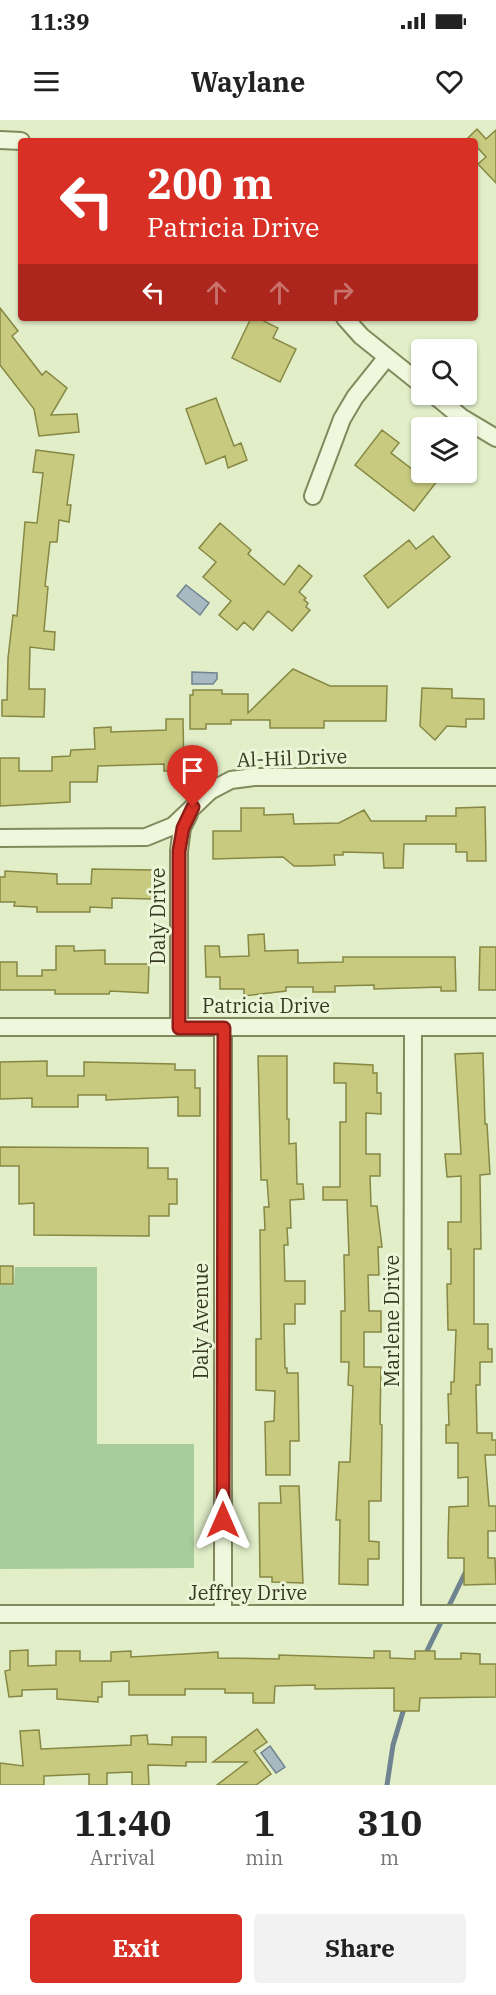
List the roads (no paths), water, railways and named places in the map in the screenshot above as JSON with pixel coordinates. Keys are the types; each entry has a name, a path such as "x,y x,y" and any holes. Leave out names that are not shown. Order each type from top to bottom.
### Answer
{"street":[{"path":"0,140 18,141"},
{"path":"348,321 361,336 411,376"},
{"path":"313,496 342,418 387,357"},
{"path":"446,405 461,417 496,438"},
{"name":"Al-Hil Drive","path":"0,838 146,837 173,826 210,790 231,780 254,777 496,777"},
{"name":"Daly Drive","path":"179,1028 179,851 183,828 193,807"},
{"name":"Patricia Drive","path":"0,1028 496,1027"},
{"name":"Daly Avenue","path":"223,1614 224,1028"},
{"name":"Marlene Drive","path":"412,1614 413,1028"},
{"name":"Jeffrey Drive","path":"0,1614 496,1614"}],"waterway":[{"path":"424,1657 466,1571"},
{"path":"387,1785 393,1745 405,1705"}]}
